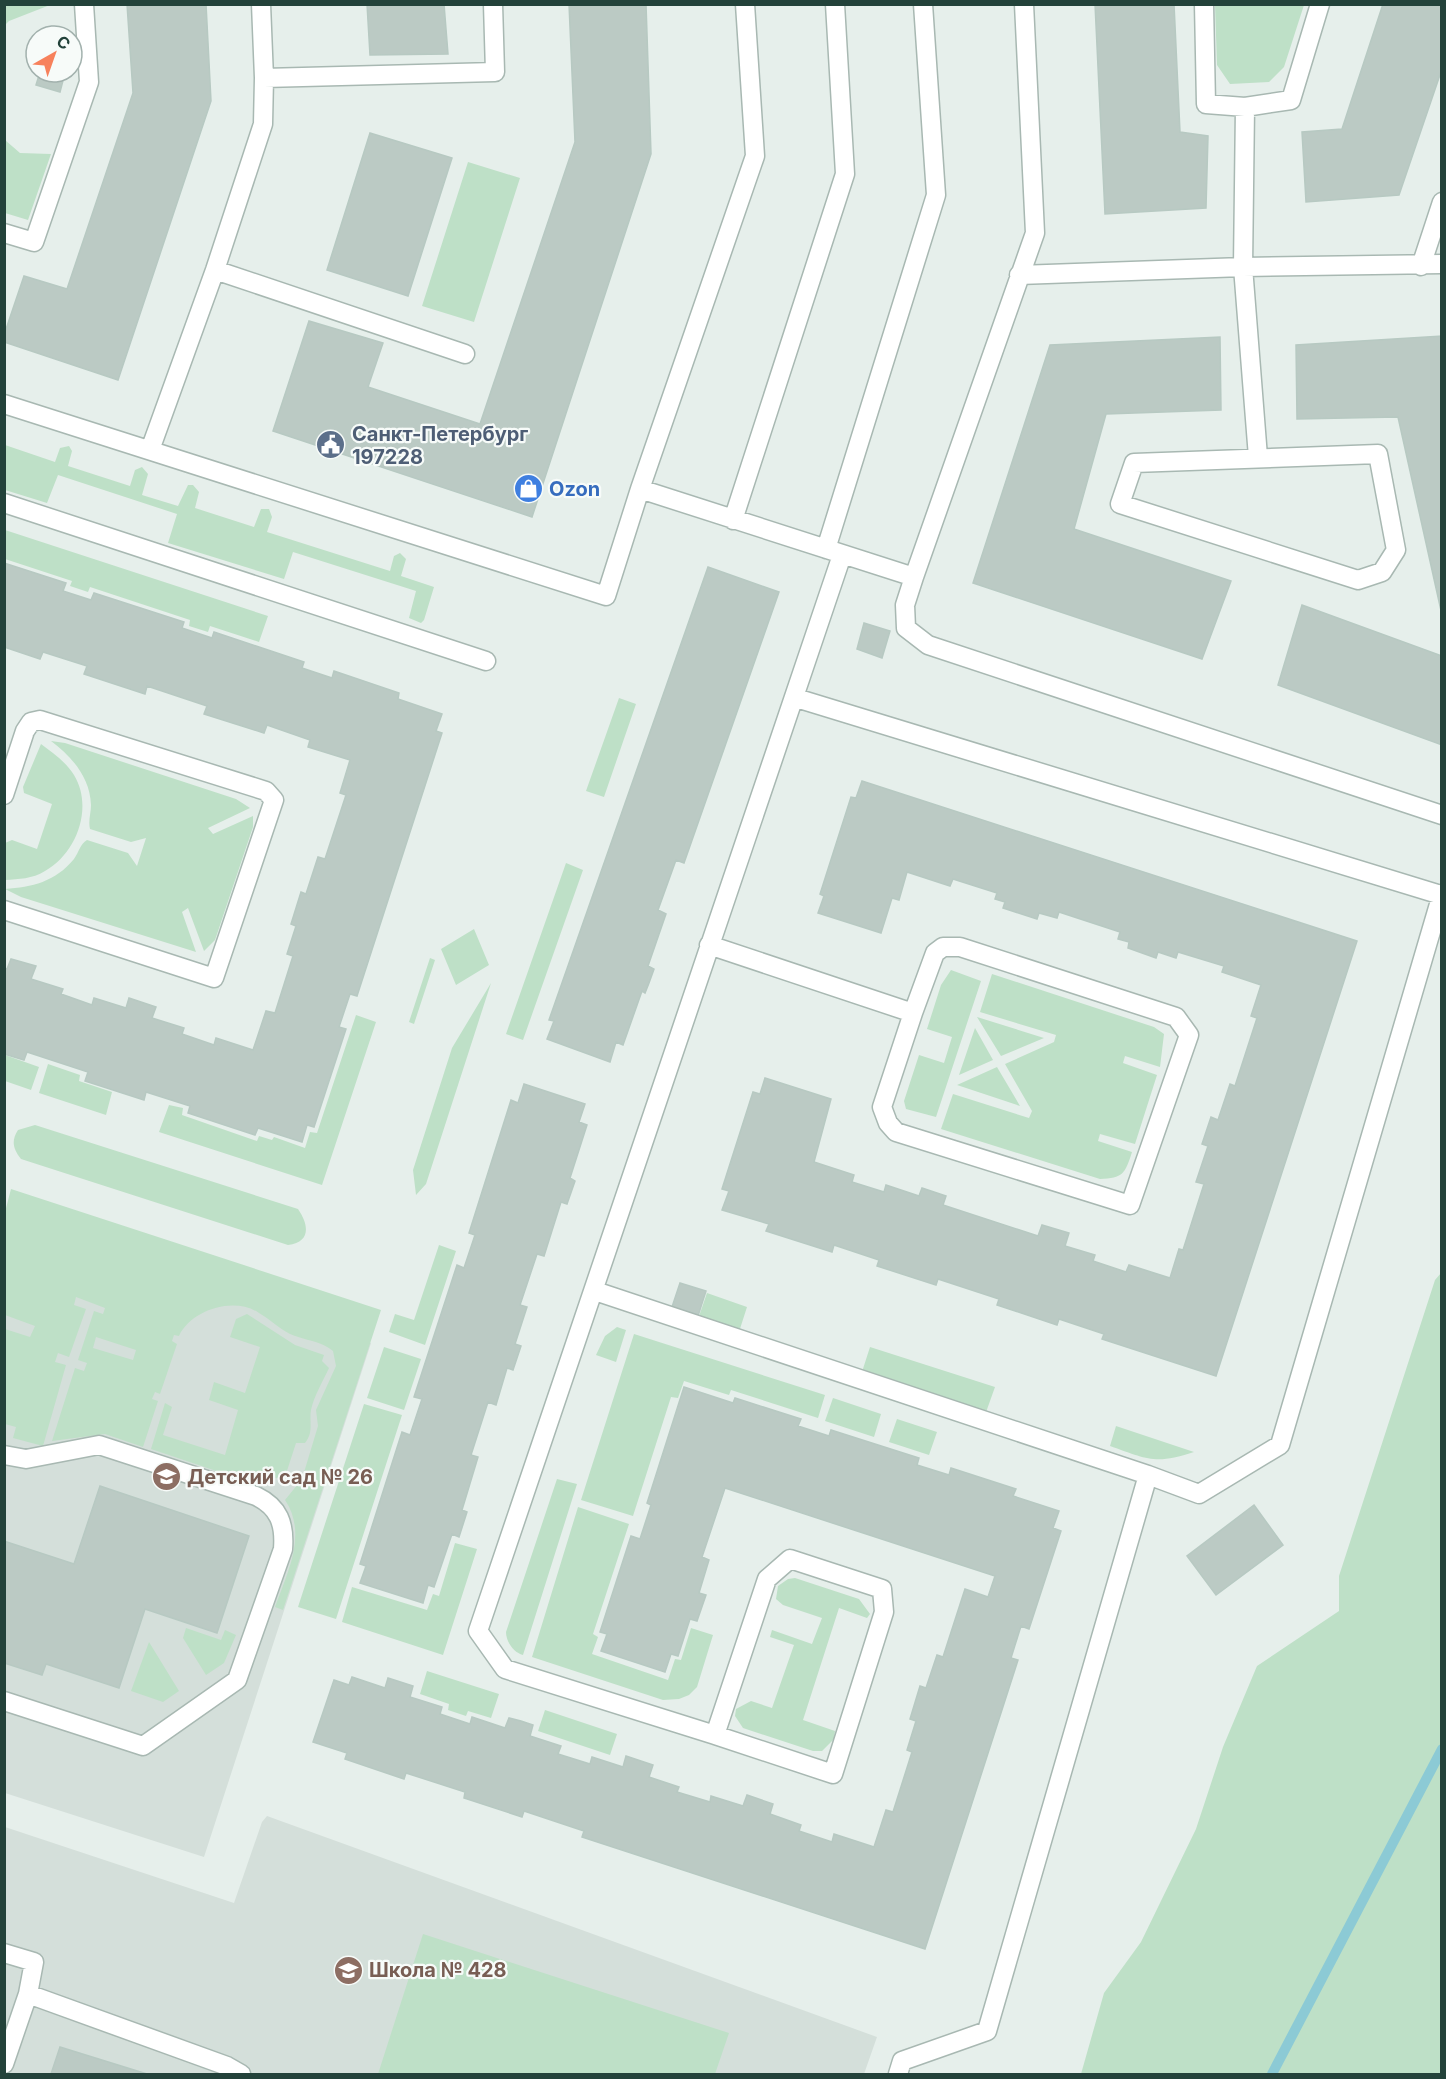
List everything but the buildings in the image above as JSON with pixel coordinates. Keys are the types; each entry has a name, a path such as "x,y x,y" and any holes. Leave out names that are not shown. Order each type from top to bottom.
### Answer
{"lane":[{"path":"4,233 34,242 38,231 89,82 84,4"},
{"path":"150,450 215,270 263,124 261,4"},
{"path":"264,78 495,72 493,4"},
{"path":"4,404 606,596 640,489 755,156 745,4"},
{"path":"733,520 844,174 835,4"},
{"path":"715,1735 767,1579 790,1559 882,1589 884,1612 832,1774 505,1669 478,1631 595,1291 709,945 796,698 834,552 936,195 923,4"},
{"path":"1024,4 1035,233 914,577 905,605 906,628 928,645 1442,815"},
{"path":"1204,4 1206,104 1245,107 1291,100 1320,4"},
{"path":"1245,107 1243,267 1258,457"},
{"path":"1421,266 1442,202"},
{"path":"1019,275 1243,267 1442,264"},
{"path":"215,270 465,354"},
{"path":"1377,454 1396,550 1383,572 1358,580 1120,504 1134,463 1258,457 1377,454"},
{"path":"640,489 914,577"},
{"path":"4,503 486,661"},
{"path":"595,1291 1199,1494 1280,1445 1441,894 796,698"},
{"path":"4,795 25,731 31,722 40,720 266,791 274,800 214,978 4,910"},
{"path":"709,945 913,1013"},
{"path":"943,947 960,947 1176,1017 1189,1035 1130,1205 896,1132 888,1123 882,1107 913,1013 935,953 943,947"},
{"path":"4,1455 26,1459 99,1445 256,1496 268,1502 279,1514 284,1531 283,1548 237,1680 143,1746 4,1701"},
{"path":"898,2074 902,2061 987,2031 1148,1475"},
{"path":"4,1953 34,1962 28,1994 4,2064"},
{"path":"28,1994 227,2066 241,2074"}],"shaded area":[{"name":"Детский сад № 26","path":"5,1224 371,1343 204,1857 5,1793"},
{"name":"Школа № 428","path":"267,1816 877,2037 864,2074 5,2074 5,1827 234,1903 262,1822"}],"green space":[{"path":"5,4 50,5 9,21 5,25"},
{"path":"1215,5 1304,5 1284,67 1269,82 1230,84 1217,65"},
{"path":"5,140 20,153 51,154 28,220 5,213"},
{"path":"468,162 520,178 474,322 422,306"},
{"path":"5,445 55,462 60,448 69,446 72,451 68,466 130,486 135,470 142,467 148,474 142,495 178,506 188,485 193,485 199,492 195,508 254,527 261,509 269,509 272,517 267,532 390,571 394,556 400,553 406,559 401,576 434,587 424,620 421,623 409,618 416,591 293,552 284,579 168,543 177,514 58,475 47,503 5,490"},
{"path":"5,530 268,616 259,642 210,626 208,632 189,626 190,620 90,587 88,592 70,586 72,581 5,559"},
{"path":"619,698 636,704 604,797 586,791"},
{"path":"51,741 65,743 236,799 250,808 208,828 213,834 253,816 253,827 215,940 204,951 188,908 182,912 196,952 21,897 5,889 34,885 51,878 67,867 87,840 128,853 137,866 146,838 131,842 90,829 91,805 87,785 73,761"},
{"path":"41,744 67,766 80,788 82,815 79,829 65,853 45,871 30,877 5,880 5,843 12,840 37,849 52,804 24,793 23,787"},
{"path":"566,863 583,870 523,1040 506,1034"},
{"path":"474,929 489,965 456,985 441,949"},
{"path":"430,958 435,960 414,1024 409,1022"},
{"path":"951,970 981,981 936,1117 906,1109 904,1101 919,1055 944,1063 952,1037 927,1029 941,985"},
{"path":"992,974 1154,1027 1164,1034 1160,1067 1125,1056 1123,1063 1157,1075 1135,1144 1100,1134 1098,1141 1132,1152 1125,1170 1118,1176 1100,1179 941,1129 953,1094 1029,1118 1032,1111 1005,1064 1054,1042 1056,1035 980,1012"},
{"path":"491,983 426,1184 416,1195 413,1170 452,1048"},
{"path":"356,1015 376,1022 322,1185 159,1132 169,1105 183,1108 182,1115 257,1141 259,1136 272,1140 274,1137 305,1148 310,1132 317,1133"},
{"path":"977,1017 1044,1038 1001,1056"},
{"path":"975,1028 993,1060 959,1075"},
{"path":"5,1055 39,1067 31,1090 5,1081"},
{"path":"48,1064 80,1075 79,1081 112,1092 106,1115 39,1093"},
{"path":"997,1067 1020,1106 957,1085"},
{"path":"35,1125 298,1209 306,1227 304,1237 288,1245 21,1159 16,1152 14,1138 18,1130"},
{"path":"11,1189 381,1310 283,1610 275,1607 290,1567 295,1540 292,1513 285,1500 302,1479 318,1426 316,1410 336,1366 333,1351 323,1345 290,1334 249,1308 226,1306 214,1308 193,1319 179,1336 174,1335 172,1341 177,1344 160,1394 155,1392 152,1399 158,1401 143,1447 105,1434 52,1441 75,1368 84,1371 87,1363 78,1360 94,1311 103,1314 105,1308 76,1297 74,1305 86,1309 69,1357 58,1353 55,1362 66,1365 43,1446 13,1438 16,1427 5,1424 5,1329 30,1337 35,1326 5,1315 5,1212","holes":["96,1337 136,1350 133,1360 93,1348"]},
{"path":"439,1245 456,1251 425,1345 389,1332 395,1314 414,1320"},
{"path":"1441,1273 1441,2074 1081,2074 1104,1993 1141,1942 1196,1829 1223,1747 1257,1666 1339,1611 1339,1576 1435,1280"},
{"path":"707,1293 747,1307 738,1335 697,1322"},
{"path":"247,1314 295,1345 324,1355 322,1361 329,1368 312,1405 308,1439 305,1443 296,1443 284,1480 256,1473 246,1481 151,1449 165,1403 172,1407 163,1435 225,1455 238,1410 209,1400 214,1382 245,1393 260,1347 230,1337 236,1319"},
{"path":"617,1327 626,1330 616,1362 596,1355 605,1336"},
{"path":"634,1334 825,1395 818,1418 731,1390 729,1395 684,1381 678,1398 671,1397 633,1516 581,1500"},
{"path":"384,1347 421,1359 404,1410 367,1398"},
{"path":"870,1347 995,1387 985,1415 861,1375"},
{"path":"833,1398 881,1414 874,1437 825,1421"},
{"path":"364,1404 402,1415 336,1619 298,1607"},
{"path":"897,1419 937,1432 929,1455 889,1442"},
{"path":"1116,1426 1194,1452 1160,1459 1133,1454 1110,1446"},
{"path":"557,1479 577,1484 523,1655 511,1646 506,1632"},
{"path":"578,1507 629,1524 593,1634 598,1637 592,1654 668,1680 675,1659 681,1660 691,1628 713,1635 697,1687 689,1695 679,1699 663,1700 532,1657"},
{"path":"455,1543 477,1549 443,1655 342,1622 352,1587 427,1610 433,1594 439,1596"},
{"path":"795,1578 859,1599 870,1614 867,1618 839,1608 803,1720 835,1731 834,1739 822,1751 813,1751 743,1728 735,1716 736,1709 751,1701 772,1708 794,1645 770,1637 772,1630 812,1644 822,1618 783,1605 776,1599 778,1586 788,1579"},
{"path":"186,1628 221,1640 225,1630 236,1635 224,1663 206,1675 183,1638"},
{"path":"149,1642 179,1691 163,1702 131,1691"},
{"path":"427,1671 499,1694 491,1718 468,1711 466,1716 448,1710 449,1704 420,1694"},
{"path":"545,1710 617,1734 610,1755 538,1731"},
{"path":"423,1934 729,2033 715,2074 378,2074"}],"waterway":[{"path":"1272,2074 1442,1749"}],"place":[{"name":"Санкт-Петербург 197228","path":"331,445"},
{"name":"Ozon","path":"528,489"},
{"name":"Детский сад № 26","path":"166,1477"},
{"name":"Школа № 428","path":"348,1970"}]}
